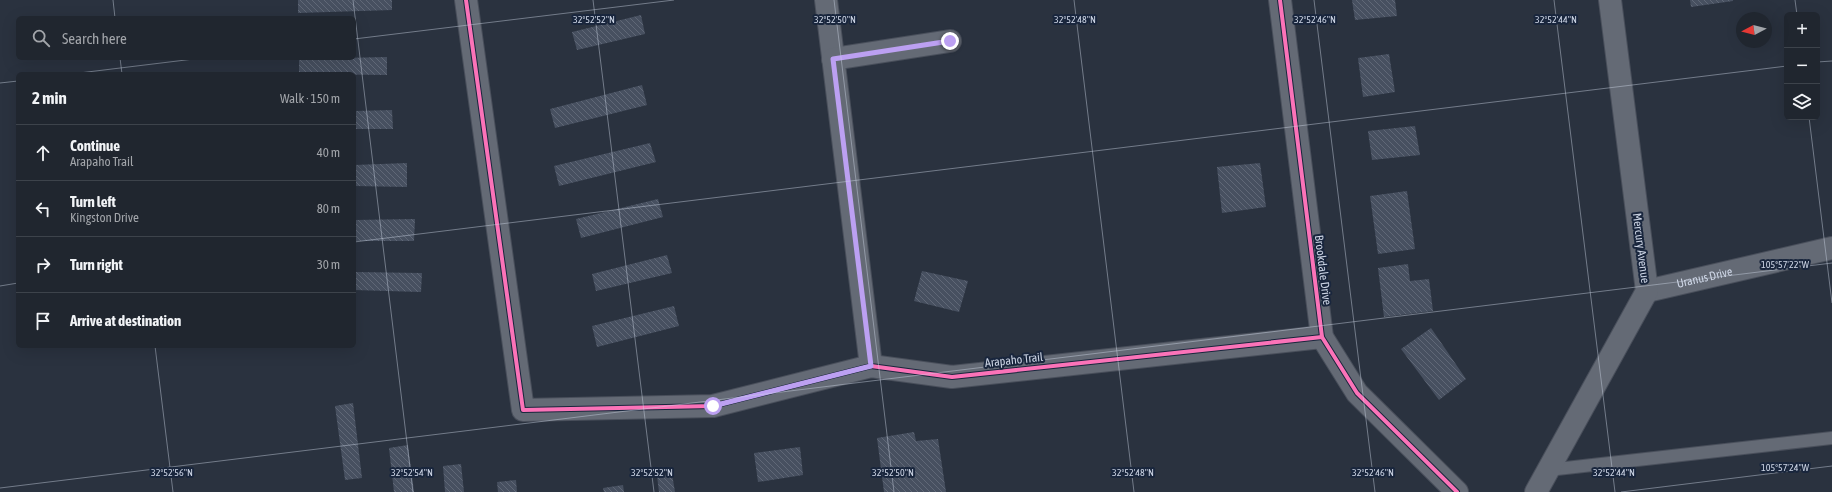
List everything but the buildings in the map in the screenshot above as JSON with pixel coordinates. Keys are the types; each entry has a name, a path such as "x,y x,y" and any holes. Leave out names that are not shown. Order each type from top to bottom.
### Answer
{"street":[{"name":"Arapaho Trail","path":"466,0 523,410 713,406 871,366 952,377 1322,337"},
{"path":"826,0 871,366"},
{"name":"Brookdale Drive","path":"1280,0 1322,337 1356,393 1456,492"},
{"name":"Mercury Avenue","path":"1536,492 1647,291 1610,0"},
{"path":"833,59 950,41"},
{"name":"Uranus Drive","path":"1647,291 1832,248"}],"lane":[{"path":"1548,470 1832,438"}],"cycle path":[{"path":"466,0 523,410 713,406 871,366 952,377 1322,337"},
{"path":"1280,0 1322,337 1357,393 1457,492"}],"route":[{"path":"713,406 871,366 833,59 950,41"}]}
